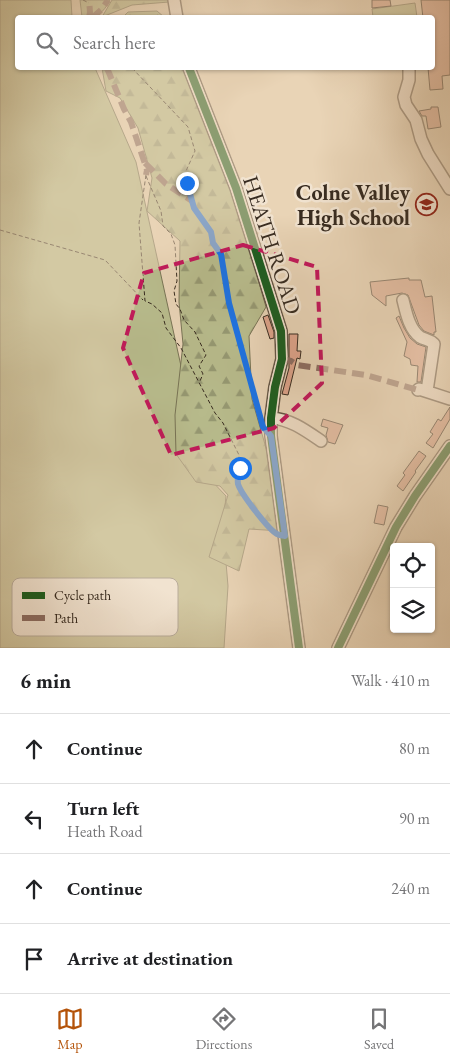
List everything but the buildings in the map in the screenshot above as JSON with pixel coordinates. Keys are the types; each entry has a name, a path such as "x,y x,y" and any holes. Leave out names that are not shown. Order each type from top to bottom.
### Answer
{"street":[{"path":"174,0 176,15"},
{"name":"HEATH ROAD","path":"190,70 236,188 281,331 282,359 266,418 271,436 299,648"},
{"path":"409,70 409,80 404,97 406,105 416,120 420,139 450,189"},
{"path":"403,300 414,330 421,338 430,340 434,344 422,391 450,399"},
{"path":"266,418 281,418 301,427 321,441"},
{"path":"338,648 396,528 414,496 450,446"}],"path":[{"path":"83,0 89,3"},
{"path":"134,70 188,127 195,151 186,171 187,183 194,208 211,232 213,243 221,254 229,303 266,418"},
{"path":"144,301 138,223 146,175 161,211 163,226 171,234 175,245 177,281 174,291 176,304 184,320 195,332 206,355 199,366 203,374 199,383"},
{"path":"0,230 105,260 144,301 152,304 162,314 166,328 181,348 239,455 238,482 247,500 271,529 277,534 285,536"}],"highlighted area":[{"path":"243,245 317,267 322,383 274,428 171,455 123,348 144,273"}],"green space":[{"path":"0,0 71,0 72,15 15,15 15,70 96,70 136,162 181,366 191,459 226,496 223,527 228,586 224,648 0,648"},
{"path":"80,0 110,0 99,14 82,15"},
{"path":"112,0 169,0 169,2 132,5 103,15"},
{"path":"415,3 417,15 373,15 372,9"},
{"path":"157,11 162,15 125,15 128,12"},
{"path":"102,70 185,70 236,202 266,307 249,336 252,399 268,455 281,531 249,529 239,571 209,557 228,495 220,486 196,482 176,454 175,415 183,344 179,302 180,241 147,211 152,178 138,128 120,98 106,91"}],"marked path":[{"path":"89,0 90,15"},
{"path":"95,15 108,0"},
{"path":"108,70 131,122 147,170 146,175"},
{"path":"145,163 166,184 192,201"},
{"path":"282,359 297,365 366,375 418,390"}],"cycle path":[{"path":"190,70 236,188 281,331 282,359 275,387 271,436 299,648"},
{"path":"338,648 396,527 450,446"}],"place":[{"name":"Colne Valley High School","path":"426,205"}],"route":[{"path":"187,183 194,208 211,232 213,243 221,254 229,303 239,344 252,382 263,427 271,436 285,536 277,534 271,529 251,506 238,482 240,468"}]}
